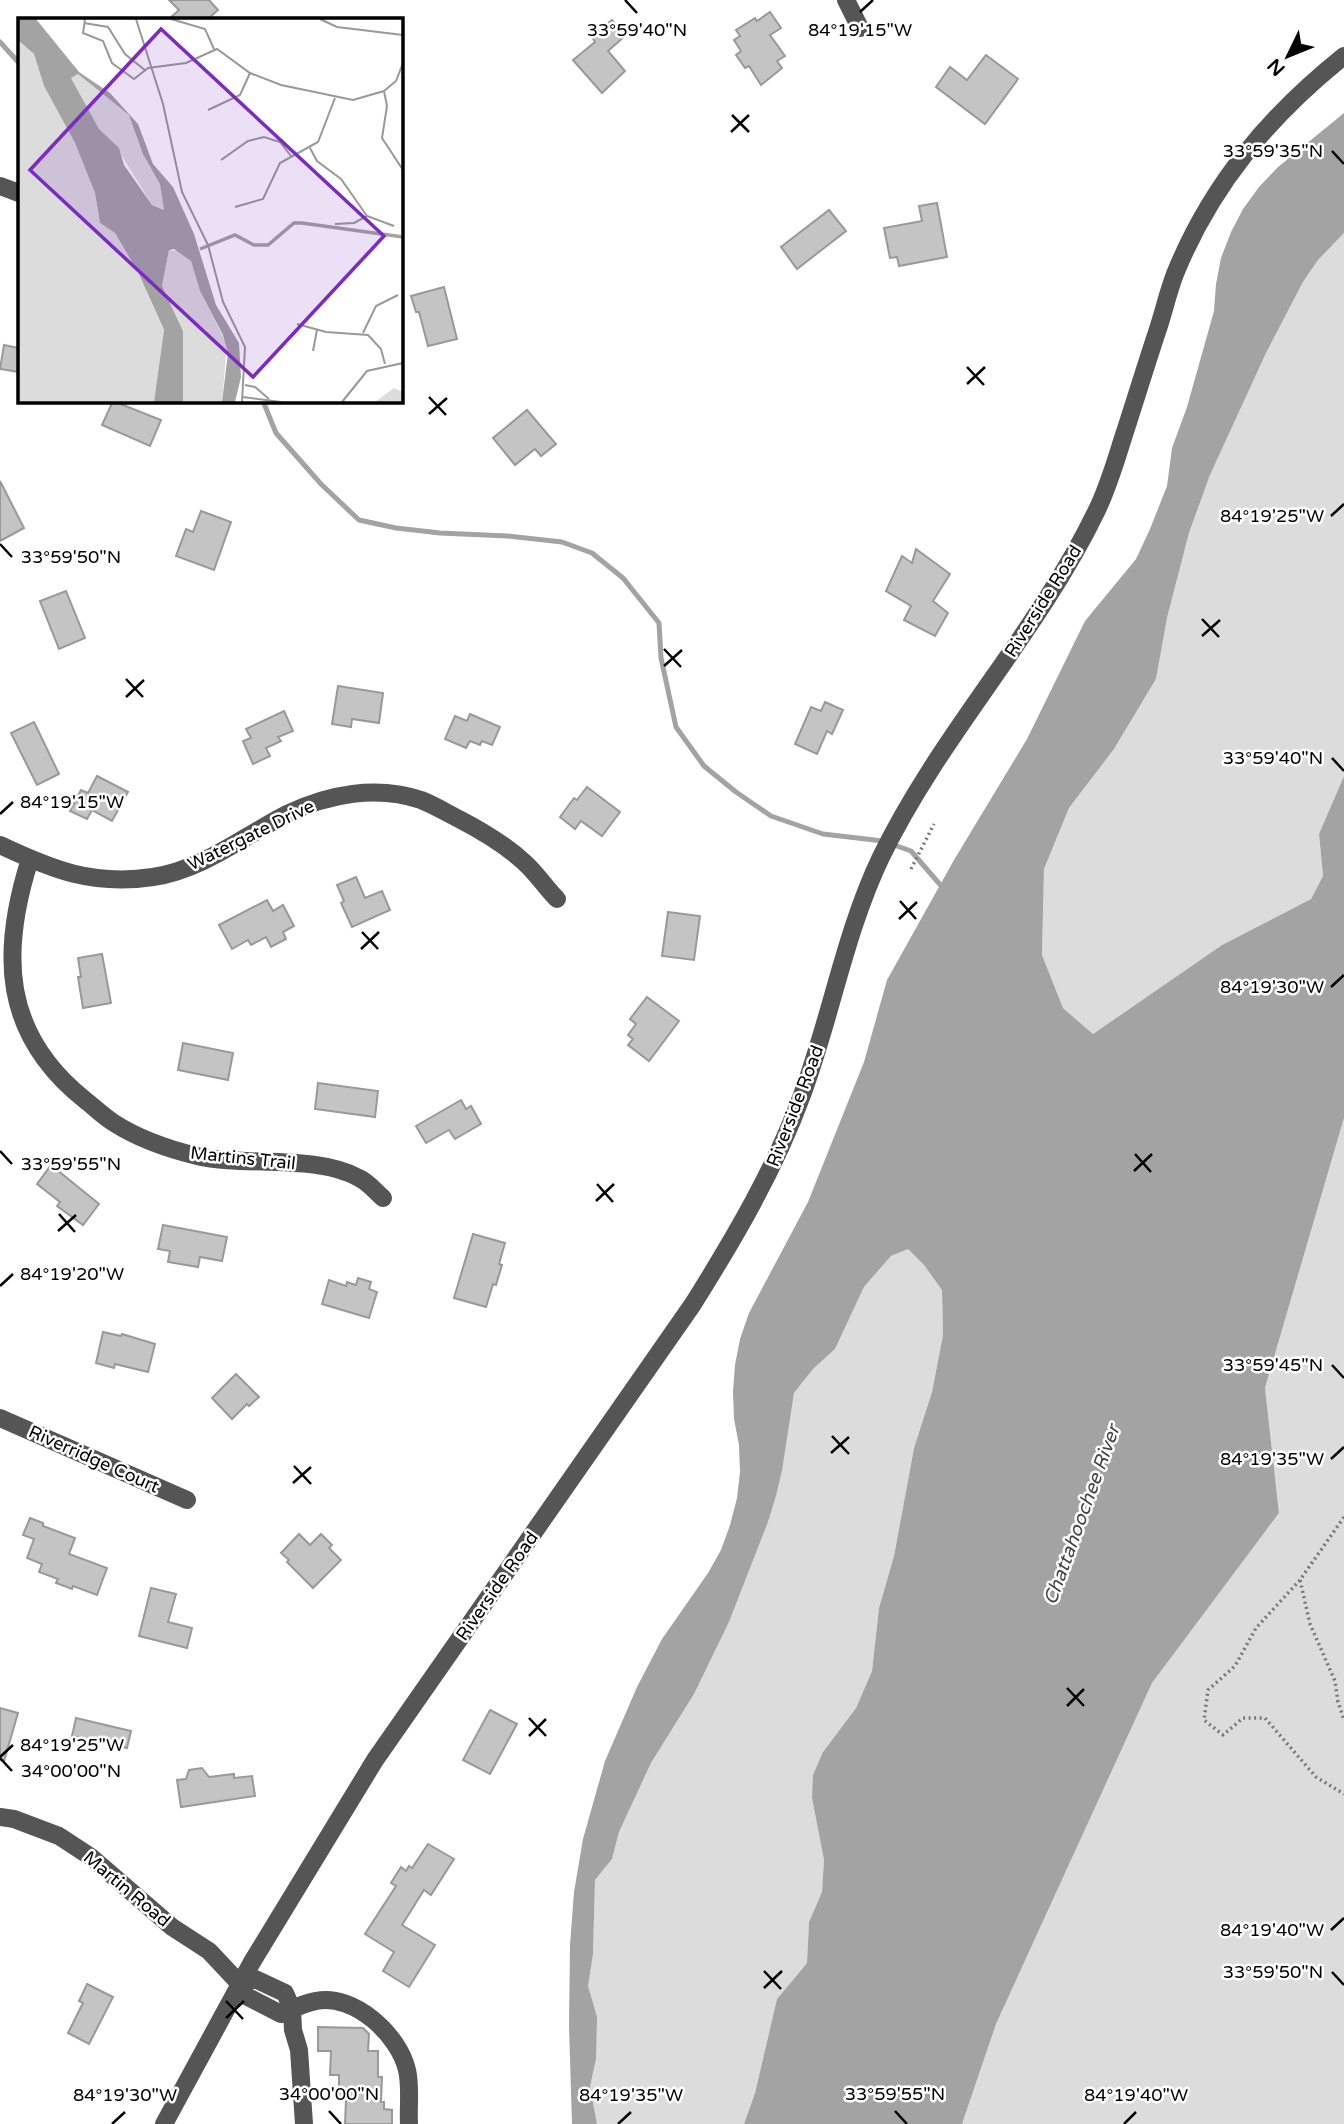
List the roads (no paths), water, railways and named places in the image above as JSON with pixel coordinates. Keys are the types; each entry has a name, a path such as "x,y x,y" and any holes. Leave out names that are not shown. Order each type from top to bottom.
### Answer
{"street":[{"path":"846,0 860,28"},
{"name":"Riverside Road","path":"164,2124 240,1984 375,1760 693,1304 734,1239 770,1171 802,1097 825,1028 853,927 880,858 922,780 1063,574 1097,511 1111,477 1175,275 1199,222 1226,178 1267,126 1344,56"},
{"path":"0,186 18,193"},
{"name":"Watergate Drive","path":"0,845 60,871 92,878 122,880 156,877 200,862 312,803 350,793 383,793 421,800 479,829 525,863 557,899"},
{"name":"Martins Trail","path":"30,859 18,886 10,918 6,952 9,979 16,1009 28,1037 45,1062 66,1085 113,1123 161,1146 201,1157 335,1167 361,1178 383,1198"},
{"name":"Riverridge Court","path":"0,1418 187,1500"},
{"name":"Martin Road","path":"0,1817 14,1819 59,1836 91,1857 172,1927 209,1951 240,1984 246,1996 281,2014 292,2009"},
{"path":"304,2124 299,2050 293,2030 292,2009 318,2000 338,2001 368,2014 384,2029 395,2044 407,2070 409,2124"}],"water":[{"name":"Chattahoochee River","path":"1344,113 1344,233 1318,260 1303,282 1266,353 1210,475 1189,533 1167,618 1156,679 1114,749 1069,808 1044,869 1042,955 1063,1008 1093,1034 1222,945 1311,899 1323,876 1319,834 1344,776 1344,1118 1265,1388 1279,1513 1152,1683 996,2024 962,2124 744,2124 755,2093 777,1999 807,1963 809,1922 822,1892 824,1860 812,1798 813,1775 823,1752 856,1708 872,1671 879,1608 894,1556 914,1448 932,1392 943,1335 942,1290 924,1265 908,1249 891,1256 864,1287 835,1349 813,1369 794,1393 776,1496 729,1622 694,1694 651,1763 619,1832 612,1859 595,1880 593,1954 588,1986 597,2017 596,2059 590,2087 597,2124 572,2124 570,1945 574,1892 583,1839 605,1761 637,1687 662,1639 708,1573 721,1550 730,1525 740,1472 734,1419 735,1365 749,1313 808,1202 864,1062 887,980 954,860 1027,739 1085,621 1136,559 1150,529 1167,486 1172,448 1187,407 1214,311 1221,258 1231,232 1259,187 1278,167"}],"waterway":[{"path":"0,42 18,62"},
{"path":"263,402 276,433 321,484 359,520 440,533 562,542 592,553 623,578 659,623 661,658 676,727 704,766 771,816 823,834 883,841 911,851 943,888"}]}
